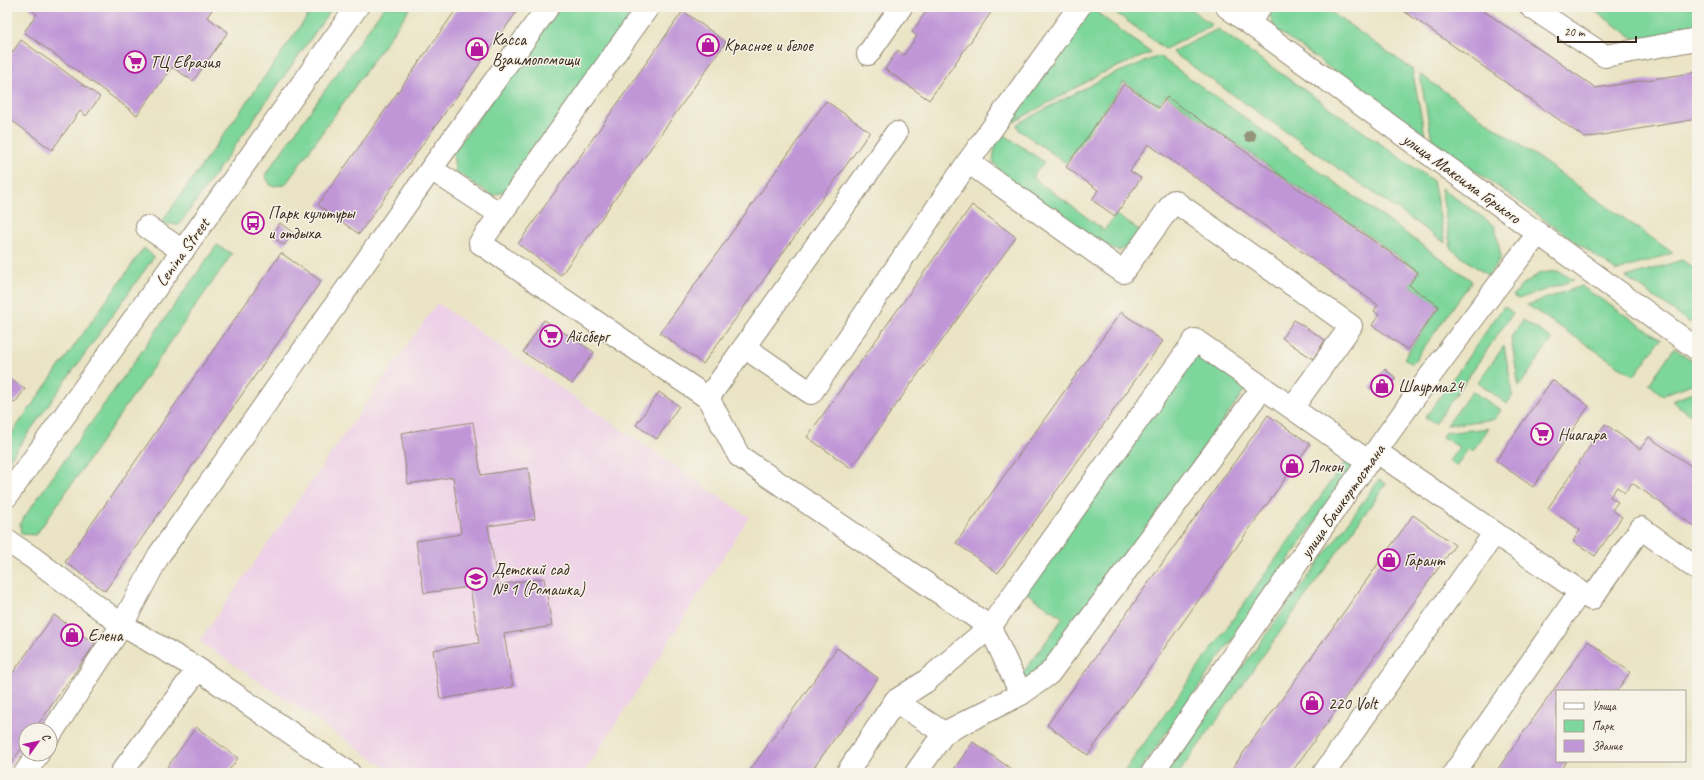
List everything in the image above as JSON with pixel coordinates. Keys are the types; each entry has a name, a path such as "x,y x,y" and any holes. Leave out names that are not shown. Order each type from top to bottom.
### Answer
{"street":[{"name":"Lenina Street","path":"7,496 357,7"},
{"path":"58,723 122,625 159,555 431,169 548,7"},
{"path":"648,7 480,243 708,398 739,456 990,627 1021,694"},
{"path":"868,54 901,7"},
{"path":"744,348 811,393 968,162 1079,7"},
{"name":"улица Максима Горького","path":"1227,7 1254,15 1538,234 1697,349"},
{"path":"1531,7 1605,56 1697,39"},
{"path":"708,398 896,133"},
{"path":"968,162 1123,272 1174,201 1351,326 1292,408"},
{"path":"431,169 500,214"},
{"path":"147,227 183,251"},
{"name":"улица Башкортостана","path":"1152,773 1373,457 1494,290 1538,234"},
{"path":"847,773 895,701 925,682 990,627 1194,340 1292,408 1373,457 1494,534 1590,599 1641,528 1697,569"},
{"path":"916,773 944,733 1021,694 1049,674 1263,387"},
{"path":"1324,773 1494,534"},
{"path":"7,541 122,625 198,669 343,771"},
{"path":"1454,773 1580,592"},
{"path":"121,773 198,669"},
{"path":"895,701 944,733"},
{"path":"25,773 33,762"}],"shaded area":[{"name":"Детский сад № 1 (Ромашка)","path":"437,303 749,517 584,773 394,773 199,641"}],"green space":[{"path":"314,7 333,7 179,225 161,223"},
{"path":"384,7 411,7 285,185 271,186 265,175"},
{"path":"561,7 639,7 508,190 493,196 455,171 453,152"},
{"path":"1108,7 1188,7 1212,25 1165,49"},
{"path":"1275,7 1324,7 1412,69 1425,135 1275,29 1269,14"},
{"path":"1589,7 1697,7 1697,34 1642,44"},
{"path":"1091,8 1151,53 1100,74 1014,122 1012,119"},
{"path":"1218,29 1433,181 1445,243 1172,52"},
{"path":"1159,56 1472,281 1412,364 1404,358 1440,306 1410,285 1419,271 1166,95 1158,105 1124,82 1066,163 1019,130 1017,124 1104,78"},
{"path":"1420,75 1673,253 1617,271 1432,140"},
{"path":"1002,133 1044,162 1032,177 1104,230 1116,215 1144,233 1137,242 1119,251 1098,241 1002,175 993,161 996,141"},
{"path":"1441,188 1495,226 1501,257 1488,276 1451,249"},
{"path":"217,245 232,254 36,535 21,534 20,523"},
{"path":"144,248 154,257 7,463 7,440"},
{"path":"1682,260 1697,270 1697,315 1690,323 1626,277"},
{"path":"1558,271 1574,280 1518,299 1513,296 1522,285 1540,273"},
{"path":"1581,286 1661,339 1634,376 1527,305"},
{"path":"1504,306 1513,313 1435,424 1425,418"},
{"path":"1523,320 1552,339 1519,387 1511,337"},
{"path":"1504,346 1513,395 1507,404 1478,382"},
{"path":"1674,348 1697,364 1697,382 1662,395 1649,384"},
{"path":"1198,349 1248,386 1041,673 1027,679 1021,676 1063,618 1024,591"},
{"path":"1472,391 1501,410 1495,419 1447,425"},
{"path":"1697,391 1697,420 1672,401"},
{"path":"1489,428 1472,452 1468,449 1456,466 1449,461 1459,447 1442,437 1444,433"},
{"path":"1350,455 1359,460 1138,773 1123,773"},
{"path":"1379,480 1386,484 1179,773 1165,773"}],"building":[{"name":"ТЦ Евразия","path":"28,7 214,7 207,17 228,32 193,81 172,67 137,115 24,32 37,14"},
{"path":"458,7 520,7 359,234 318,205"},
{"path":"929,7 934,7 940,11 943,7 995,7 929,100 885,69 898,50 904,55 917,36 912,32"},
{"path":"1398,7 1478,7 1596,88 1697,72 1697,119 1585,138"},
{"path":"683,11 726,42 561,275 518,244"},
{"path":"21,40 100,97 86,116 80,111 52,150 7,117 7,60"},
{"path":"1124,84 1159,108 1167,97 1418,272 1409,285 1439,306 1408,350 1372,325 1379,315 1374,311 1378,305 1148,144 1130,171 1141,178 1115,216 1092,200 1098,190 1066,167"},
{"path":"826,101 870,132 703,364 660,333"},
{"path":"972,205 1016,237 851,468 807,437"},
{"path":"280,223 293,233 284,245 271,236"},
{"path":"281,253 321,281 105,591 65,562"},
{"path":"1121,312 1163,341 998,573 956,543"},
{"name":"Айсберг","path":"544,320 594,352 572,384 523,352"},
{"path":"1294,320 1325,340 1313,359 1282,338"},
{"path":"1385,369 1396,378 1381,397 1370,388"},
{"path":"7,377 25,389 15,403 7,397"},
{"name":"Ниагара","path":"1552,380 1589,406 1533,487 1496,461"},
{"path":"659,392 679,406 657,439 636,425"},
{"path":"1268,415 1310,444 1088,755 1047,725"},
{"path":"473,422 481,475 528,468 535,519 488,526 498,585 544,578 552,626 504,634 513,687 440,699 433,650 479,643 470,587 424,593 416,541 461,534 453,477 408,484 401,433"},
{"path":"1605,424 1640,449 1649,437 1697,470 1697,528 1632,483 1625,493 1617,487 1610,497 1618,502 1612,510 1622,517 1595,556 1573,541 1580,530 1548,508"},
{"path":"1413,515 1455,545 1291,773 1229,773"},
{"path":"54,615 95,644 40,722 18,722 18,753 7,769 7,681"},
{"path":"1588,641 1630,672 1618,690 1556,690 1556,762 1566,762 1558,773 1495,773"},
{"path":"837,648 878,678 810,773 748,773"},
{"path":"196,727 238,758 227,773 163,773"},
{"path":"973,742 1014,771 1012,773 951,773"}],"place":[{"name":"Красное и белое","path":"708,45"},
{"name":"Касса Взаимопомощи","path":"477,49"},
{"name":"ТЦ Евразия","path":"135,62"},
{"name":"Парк культуры и отдыха","path":"253,223"},
{"name":"Айсберг","path":"551,336"},
{"name":"Шаурма24","path":"1382,386"},
{"name":"Ниагара","path":"1542,434"},
{"name":"Локон","path":"1292,466"},
{"name":"Гарант","path":"1389,560"},
{"name":"Детский сад № 1 (Ромашка)","path":"476,579"},
{"name":"Елена","path":"72,635"},
{"name":"220 Volt","path":"1312,703"}]}
